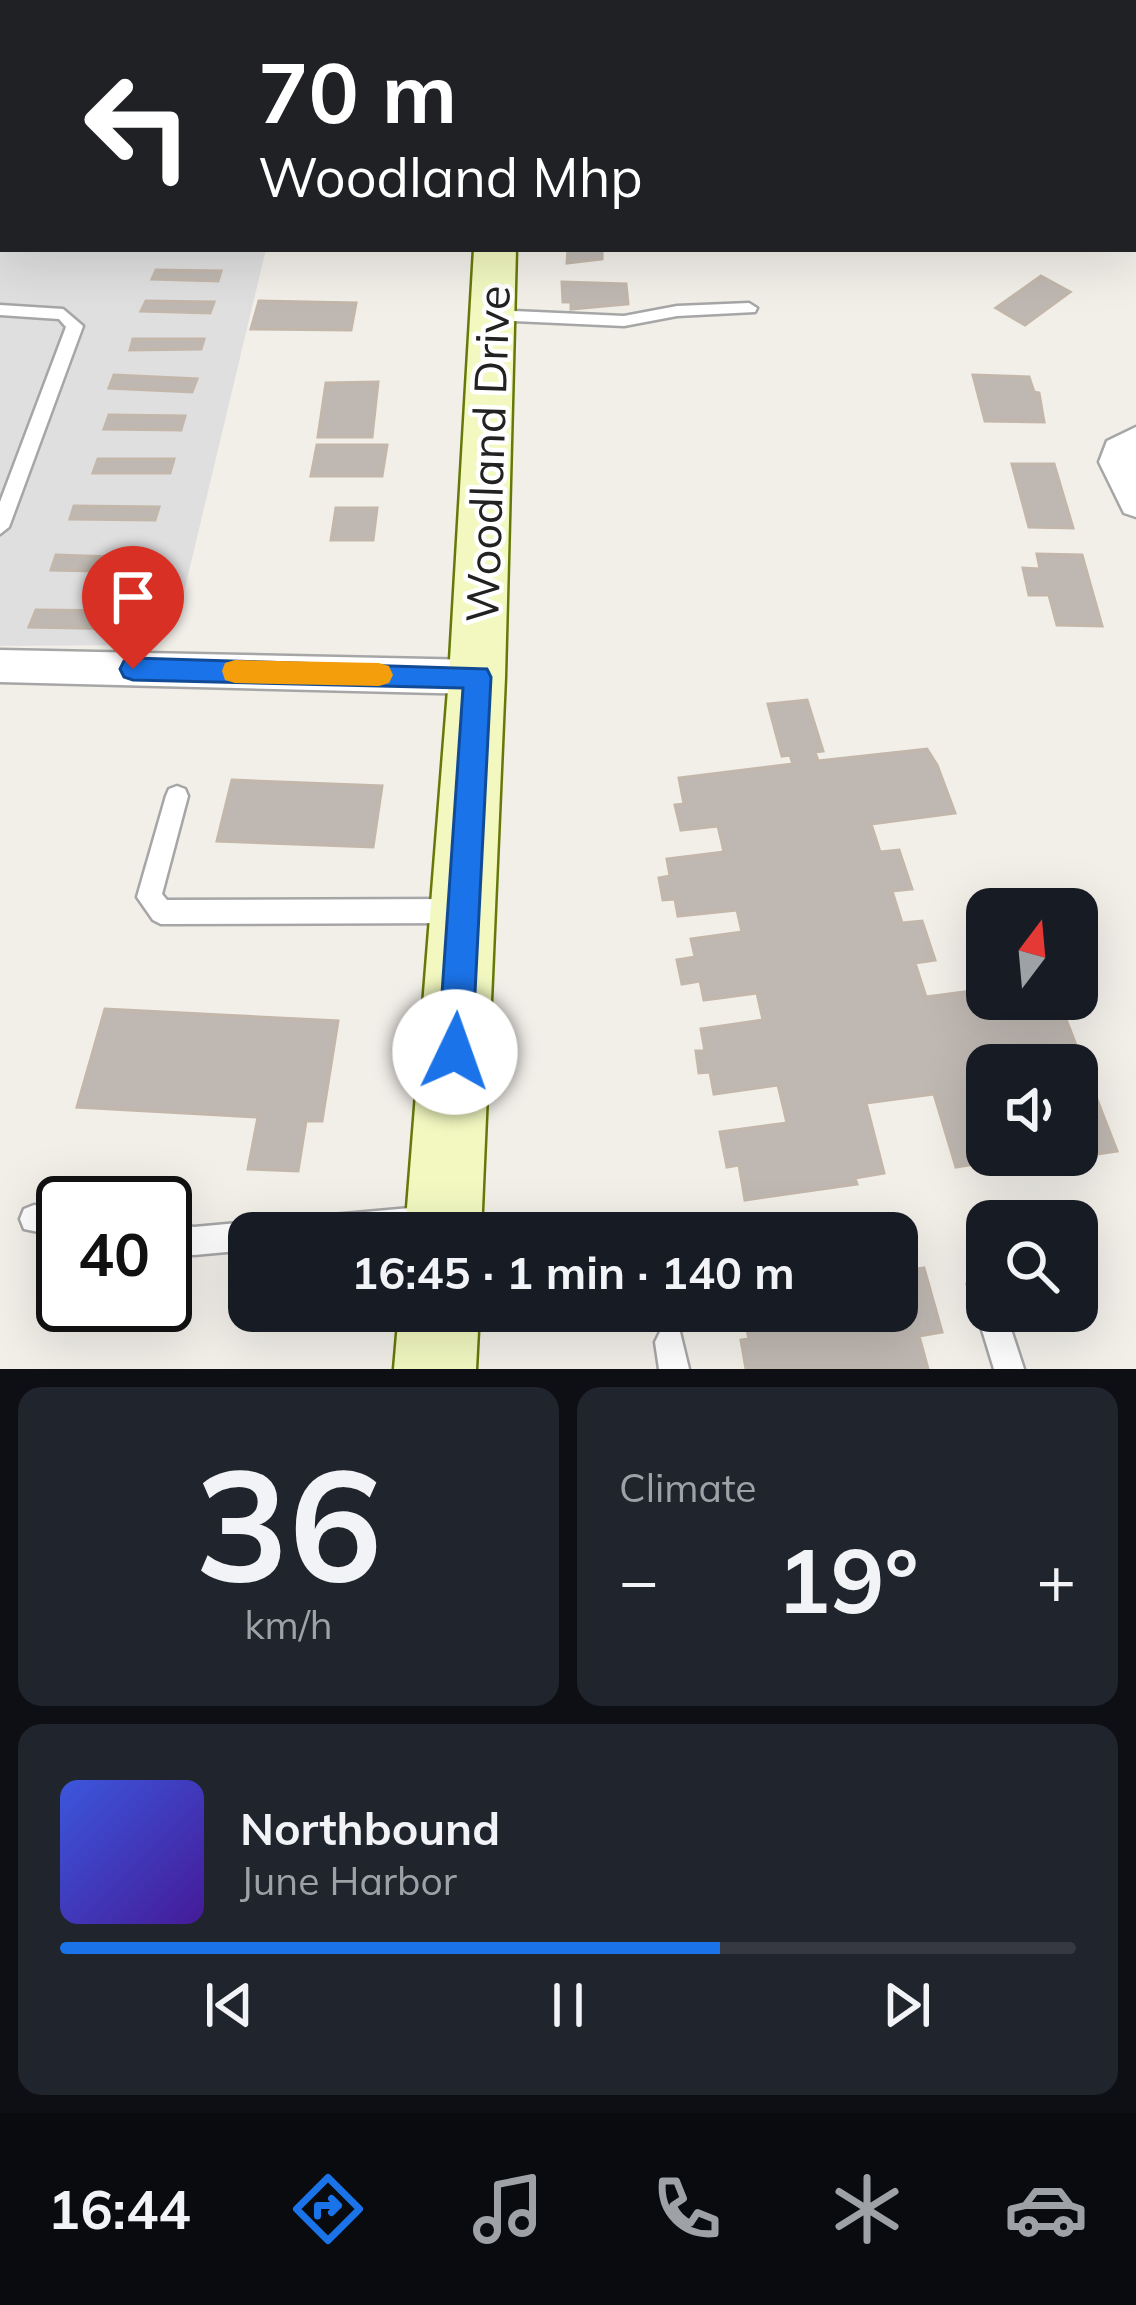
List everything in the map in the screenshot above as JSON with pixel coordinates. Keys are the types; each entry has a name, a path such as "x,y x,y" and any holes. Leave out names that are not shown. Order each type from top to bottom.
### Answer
{"street":[{"name":"Woodland Drive","path":"445,1212 477,677 496,252"},
{"path":"1136,439 1119,450 1116,462 1136,504"},
{"path":"0,666 477,677"},
{"path":"435,1369 438,1332"}],"lane":[{"path":"493,316 624,321 677,311 749,308"},
{"path":"0,310 63,314 75,326 2,516"},
{"path":"177,796 149,897 161,912 463,911"},
{"path":"192,1241 228,1238"},
{"path":"997,1332 1009,1369"}],"shaded area":[{"path":"0,252 265,252 177,621 135,645 0,646"}],"building":[{"path":"568,252 602,252 602,259 567,263"},
{"path":"156,270 221,271 218,281 152,279"},
{"path":"1041,276 1070,292 1025,325 996,308"},
{"path":"562,282 626,284 628,304 571,309 571,302 563,302"},
{"path":"146,301 214,302 210,313 141,311"},
{"path":"259,301 356,303 351,330 251,329"},
{"path":"133,339 204,339 201,349 130,350"},
{"path":"114,375 197,379 192,392 109,388"},
{"path":"973,375 1029,377 1034,392 1039,393 1044,422 985,421"},
{"path":"378,382 372,437 318,437 326,383"},
{"path":"109,415 185,416 181,430 104,429"},
{"path":"317,445 387,445 382,476 311,476"},
{"path":"98,459 174,459 170,473 93,473"},
{"path":"1012,464 1054,464 1073,528 1029,527"},
{"path":"74,506 159,507 155,520 70,519"},
{"path":"336,508 377,508 373,540 331,540"},
{"path":"1037,554 1082,555 1102,626 1057,625 1049,595 1029,595 1023,568 1040,569"},
{"path":"56,555 143,558 139,572 51,570"},
{"path":"36,610 135,611 130,629 29,627"},
{"path":"807,700 823,751 815,752 818,761 927,749 937,765 955,813 871,824 880,852 899,850 912,889 892,891 902,923 922,921 935,960 915,963 926,997 966,992 966,1020 1066,1020 1076,1044 966,1044 966,1165 956,1167 934,1094 866,1103 884,1173 855,1178 857,1184 745,1200 739,1165 727,1167 720,1132 787,1123 778,1085 714,1094 710,1072 699,1073 696,1051 705,1051 701,1029 763,1020 757,993 704,1000 700,981 682,984 677,960 695,957 691,939 742,932 737,910 678,916 675,899 663,900 659,878 670,876 667,859 724,852 718,826 681,830 675,805 684,804 679,778 793,764 790,755 782,756 768,704"},
{"path":"232,780 382,786 373,847 217,841"},
{"path":"105,1009 338,1021 322,1121 306,1121 298,1171 248,1169 258,1117 77,1107"},
{"path":"1098,1102 1117,1151 1098,1154"},
{"path":"924,1268 942,1332 919,1336 928,1369 746,1369 741,1340 749,1339 748,1332 918,1332 918,1269"}],"slow traffic":[{"path":"235,671 379,675"}],"route":[{"path":"133,669 477,677 455,1052"}]}
